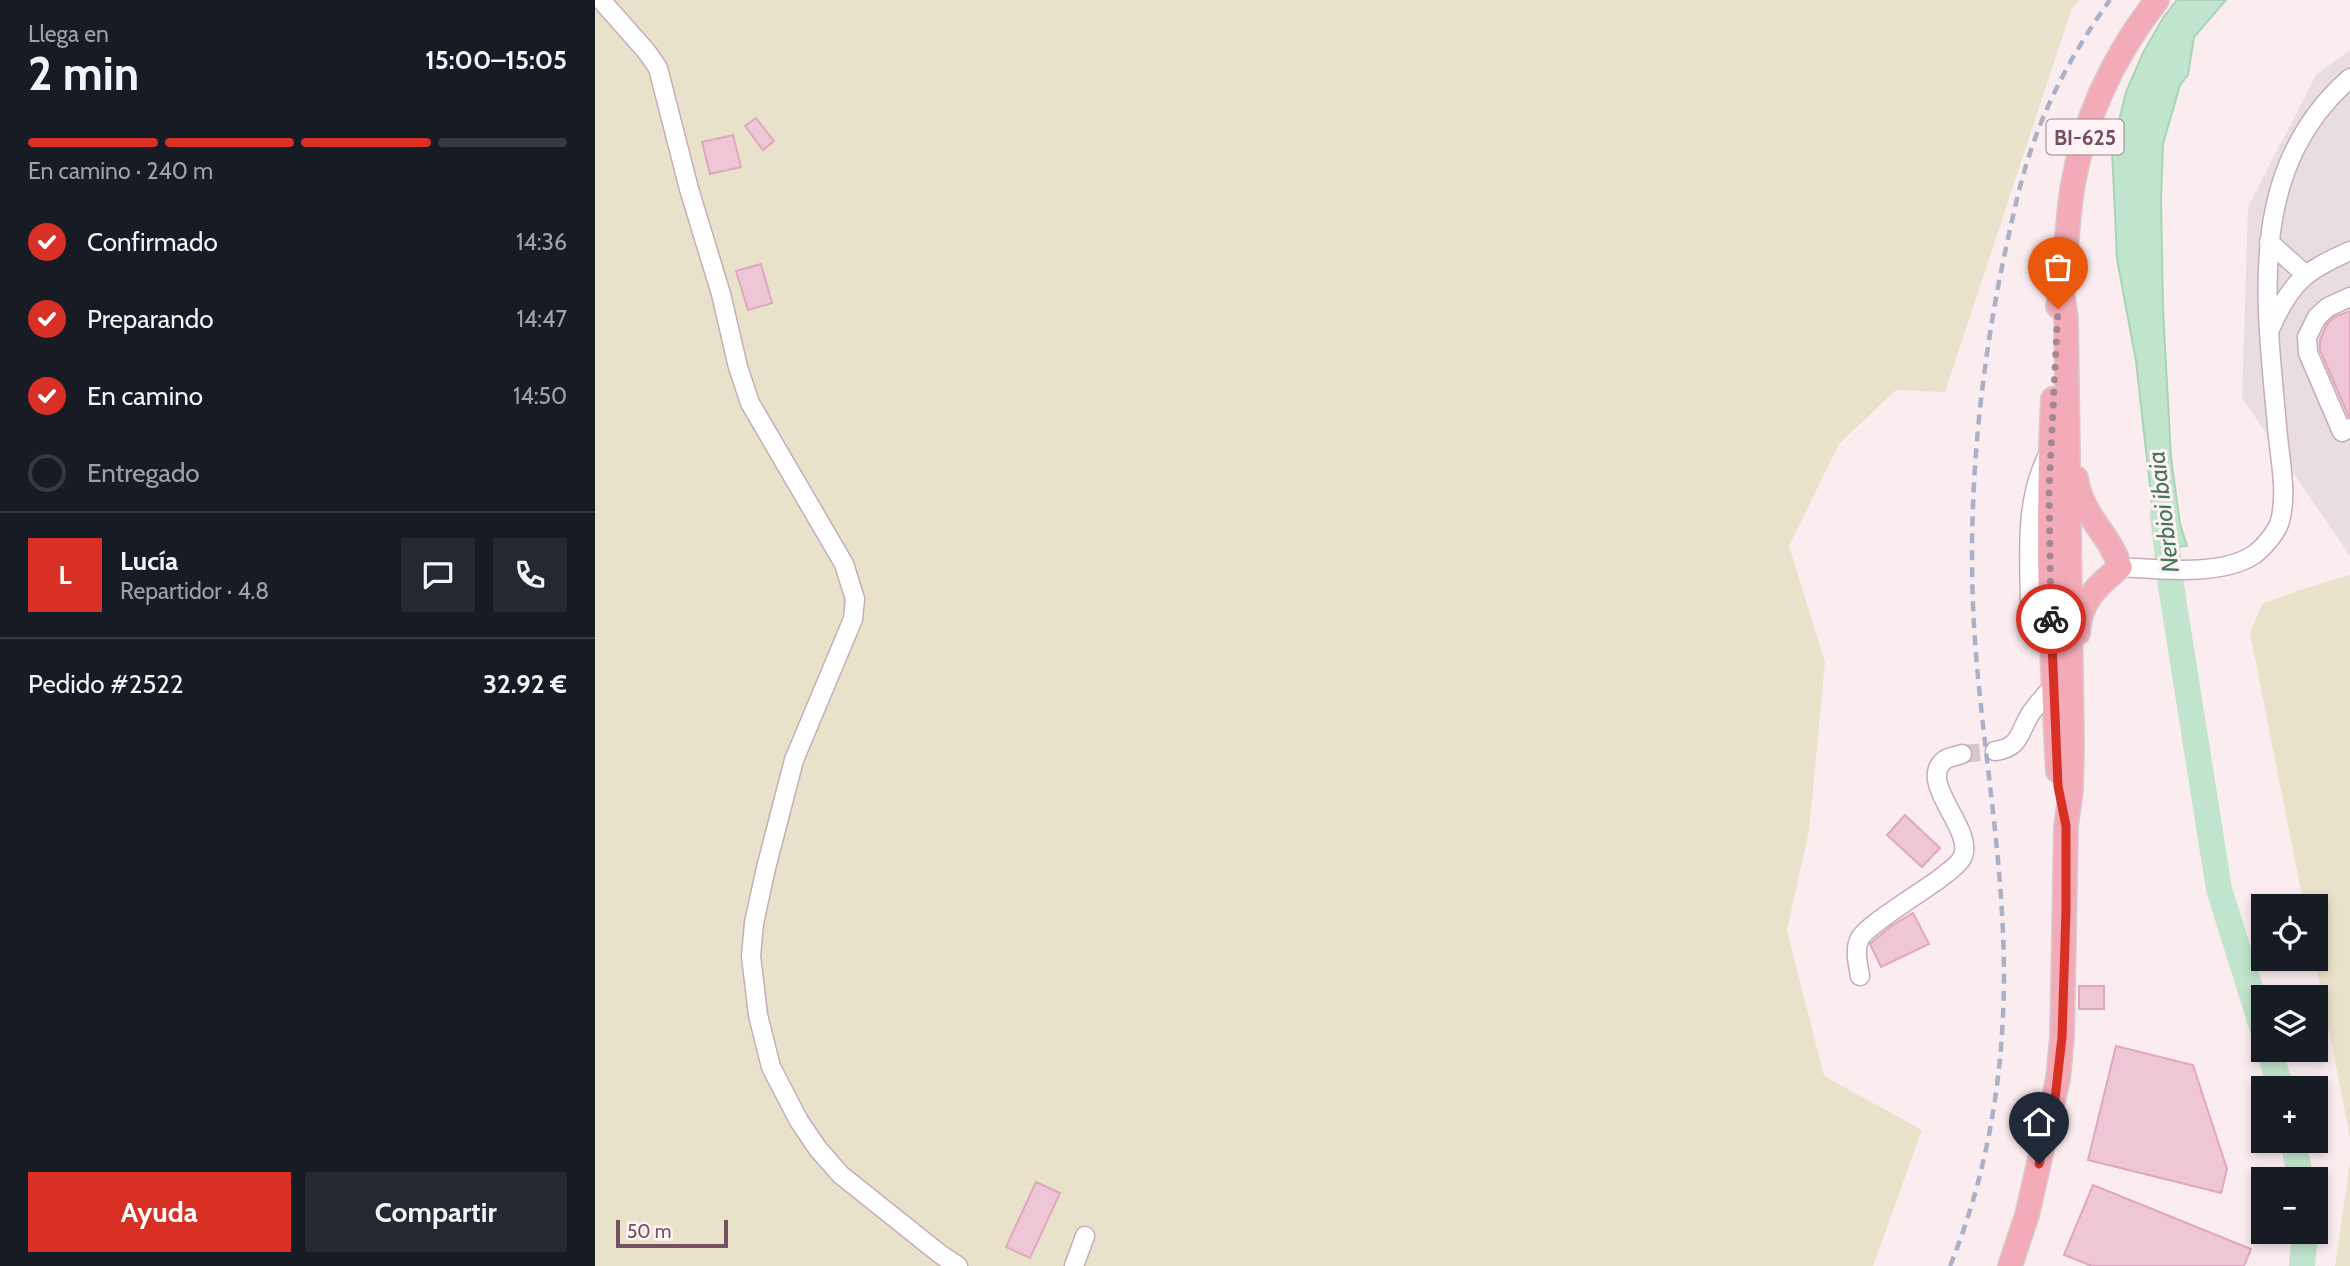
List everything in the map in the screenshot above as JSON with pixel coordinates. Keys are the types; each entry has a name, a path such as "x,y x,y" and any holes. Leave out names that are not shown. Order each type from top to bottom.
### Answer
{"main road":[{"name":"BI-625","path":"2010,1266 2027,1214 2058,1079 2062,1037 2066,826 2058,786 2052,681 2051,422 2058,309 2066,240 2073,184 2084,139 2103,87 2137,27 2157,0"},
{"path":"2062,291 2066,318 2067,562 2072,747 2071,790 2066,826"},
{"path":"2066,354 2073,375 2076,479 2080,499 2115,551 2113,573 2093,592 2081,611 2078,629 2080,723 2072,747"},
{"path":"2051,422 2057,447 2059,548 2067,562 2088,580 2096,581 2113,573"},
{"path":"2052,681 2059,658 2058,587 2067,562 2091,540 2107,542"}],"street":[{"path":"601,0 658,68 720,295 737,368 750,403 844,564 855,599 853,618 794,760 754,923 752,971 766,1049 775,1075 799,1121 835,1170 958,1266"},
{"path":"2113,573 2232,565 2255,554 2280,524 2282,490 2269,333 2269,242 2276,195 2295,151 2327,101 2350,78"},
{"path":"2269,242 2306,275"},
{"path":"2269,333 2282,304 2294,286 2319,265 2350,251"},
{"path":"2350,297 2328,307 2317,317 2307,337 2308,353 2342,432 2350,428"},
{"path":"1995,751 2007,750 2019,739 2031,713 2052,681"},
{"path":"1860,975 1856,954 1860,939 1876,923 1962,859 1965,843 1938,788 1938,769 1946,759 1962,754"},
{"path":"1074,1266 1085,1237"}],"shaded area":[{"path":"595,0 2081,0 2072,8 1945,392 1896,390 1839,444 1789,546 1825,662 1809,831 1787,930 1824,1076 1922,1130 1873,1266 595,1266"},
{"path":"2350,50 2350,556 2242,398 2248,207 2316,75"},
{"path":"2350,575 2350,1137 2328,1025 2328,985 2320,985 2317,971 2328,971 2328,894 2302,894 2250,633 2262,604"},
{"path":"2350,1162 2350,1266 2335,1266"}],"water":[{"path":"2177,0 2226,0 2194,37 2188,75 2180,85 2163,144 2163,309 2171,458 2180,524 2187,546 2157,549 2136,361 2117,259 2112,149 2126,92 2143,53"}],"building":[{"path":"756,118 774,141 763,150 745,126"},
{"path":"733,135 741,167 710,174 702,142"},
{"path":"761,264 772,303 748,310 736,271"},
{"path":"2350,311 2349,417 2320,350 2320,340 2327,324 2334,317"},
{"path":"1905,815 1940,848 1922,867 1887,835"},
{"path":"1913,913 1929,944 1881,967 1870,944 1891,926"},
{"path":"2079,986 2104,986 2104,1009 2079,1009"},
{"path":"2116,1046 2193,1065 2227,1169 2221,1193 2088,1160"},
{"path":"1036,1182 1060,1193 1030,1258 1006,1247"},
{"path":"2093,1185 2251,1249 2244,1266 2092,1266 2064,1255"}],"waterway":[{"name":"Nerbioi ibaia","path":"2163,514 2171,586 2219,889 2251,992"},
{"name":"Nerbioi ibaia","path":"2273,1062 2277,1076"},
{"name":"Nerbioi ibaia","path":"2295,1153 2298,1167"},
{"name":"Nerbioi ibaia","path":"2302,1266 2304,1244"}],"tunnel":[{"path":"1962,754 1995,751"}],"railway":[{"path":"1950,1266 1965,1226 1987,1145 1995,1103 2003,1018 2001,896 1978,677 1973,593 1973,496 1987,352 2016,203 2038,130 2075,53 2110,0"}],"way so far":[{"path":"2051,619 2049,490 2058,309"}],"route":[{"path":"2039,1164 2058,1079 2066,911 2066,826 2058,786 2051,619"}]}
